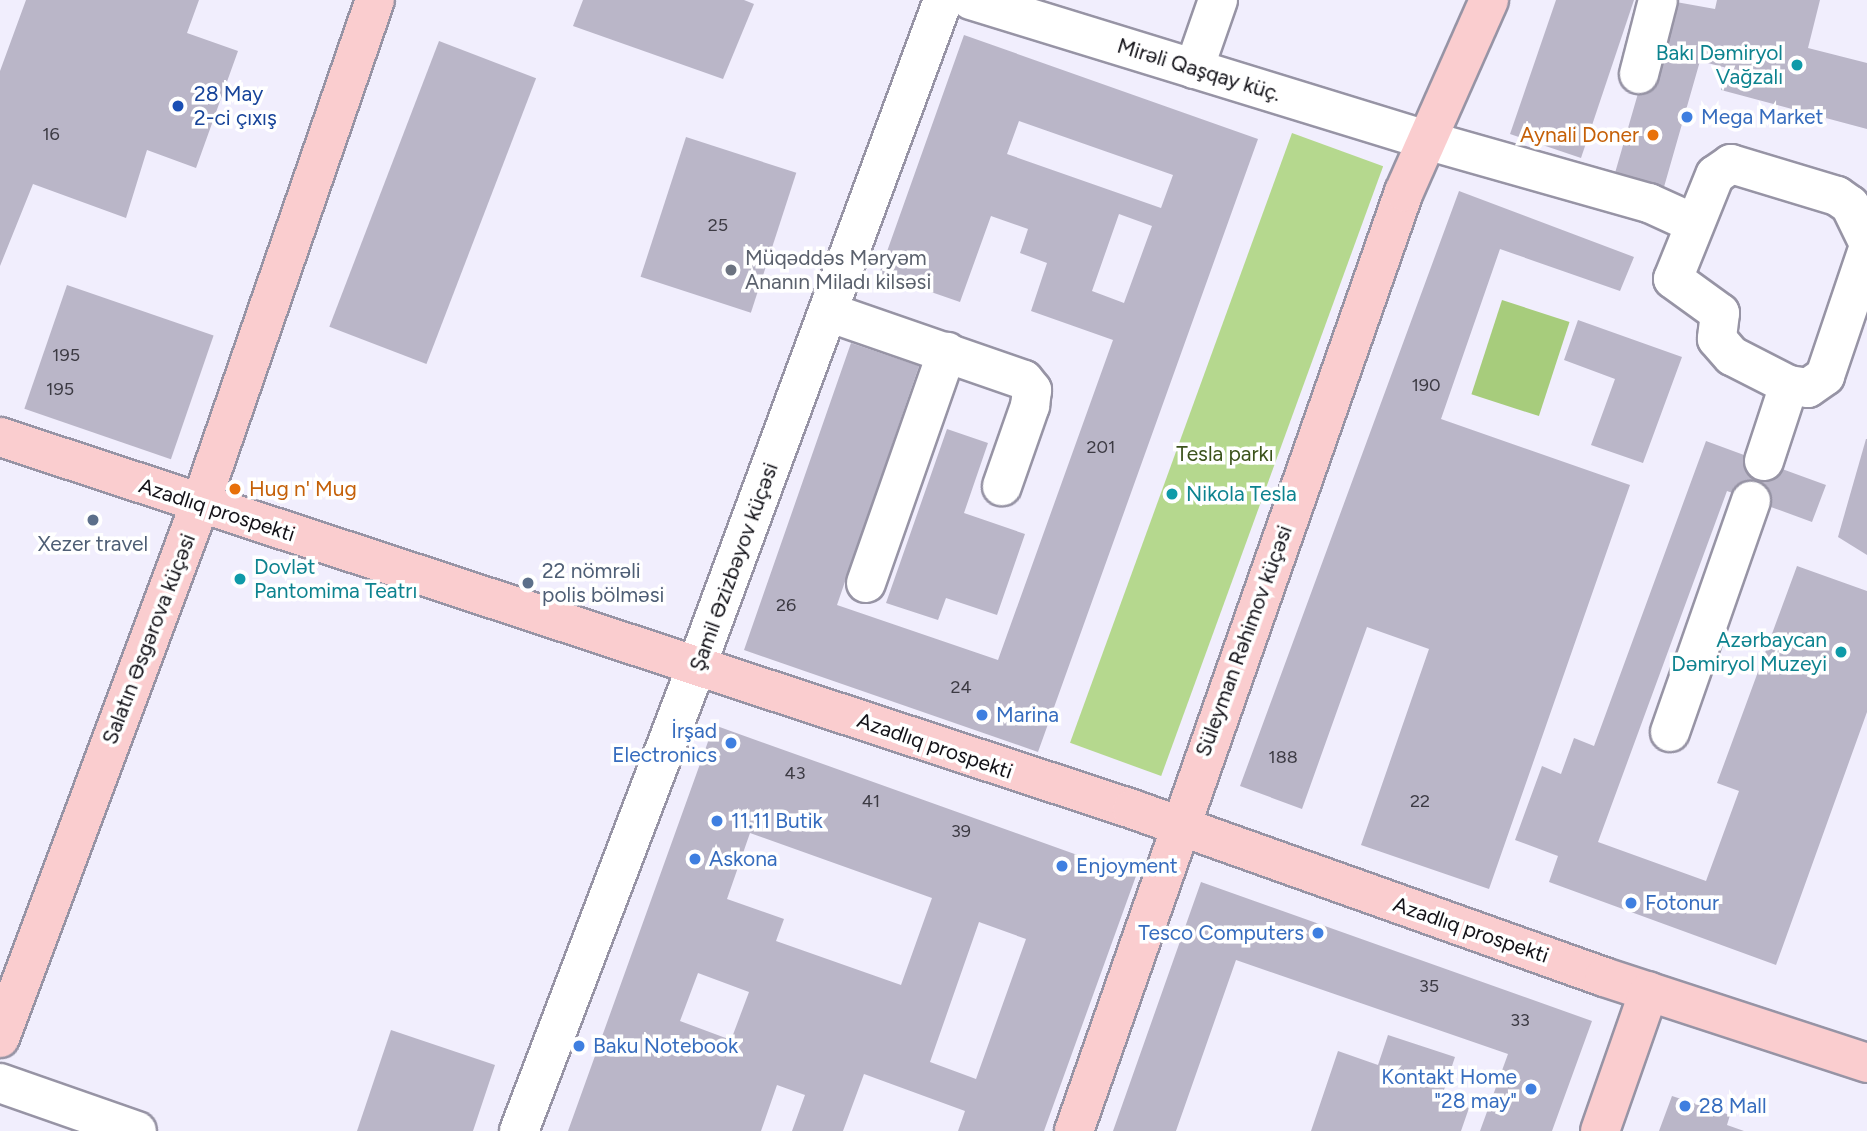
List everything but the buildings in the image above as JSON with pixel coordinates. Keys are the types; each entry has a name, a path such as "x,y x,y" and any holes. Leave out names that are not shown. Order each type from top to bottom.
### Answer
{"main road":[{"name":"Salatın Əsgərova küçəsi","path":"0,1038 199,505 375,0"},
{"name":"Süleyman Rəhimov küçəsi","path":"1074,1131 1180,826 1426,140 1489,0"},
{"name":"Azadlıq prospekti","path":"0,437 199,505 1180,826 1649,992 1867,1063"},
{"path":"1600,1131 1649,992"}],"street":[{"name":"Şamil Əzizbəyov küçəsi","path":"519,1131 697,666 943,0"},
{"name":"Mirəli Qaşqay küç.","path":"971,0 1426,140 1649,203 1693,223"},
{"path":"1194,69 1218,0"},
{"path":"1639,74 1658,0"},
{"path":"1867,240 1850,205 1837,196 1731,164 1715,175 1693,223 1673,279 1720,313 1717,339 1732,356 1789,385 1808,388 1825,376 1867,252"},
{"path":"828,312 1024,380 1032,390 1002,486"},
{"path":"866,583 947,352"},
{"path":"1764,461 1789,385"},
{"path":"1670,732 1751,501"},
{"path":"0,1083 137,1131"}],"green space":[{"name":"Tesla parkı","path":"1292,133 1383,166 1161,776 1070,743"},
{"path":"1502,300 1570,322 1539,416 1471,394"}],"place":[{"name":"Bakı Dəmiryol Vağzalı","path":"1797,65"},
{"name":"28 May 2-ci çıxış","path":"178,106"},
{"name":"Mega Market","path":"1687,117"},
{"name":"Aynali Doner","path":"1653,135"},
{"name":"Müqəddəs Məryəm Ananın Miladı kilsəsi","path":"731,270"},
{"name":"Hug n' Mug","path":"235,489"},
{"name":"Nikola Tesla","path":"1172,494"},
{"name":"Xezer travel","path":"93,520"},
{"name":"Dovlət Pantomima Teatrı","path":"240,579"},
{"name":"22 nömrəli polis bölməsi","path":"528,583"},
{"name":"Azərbaycan Dəmiryol Muzeyi","path":"1841,652"},
{"name":"Marina","path":"982,715"},
{"name":"İrşad Electronics","path":"731,743"},
{"name":"11.11 Butik","path":"717,821"},
{"name":"Askona","path":"695,859"},
{"name":"Enjoyment","path":"1062,866"},
{"name":"Fotonur","path":"1631,903"},
{"name":"Tesco Computers","path":"1318,933"},
{"name":"Baku Notebook","path":"579,1046"},
{"name":"Kontakt Home \"28 may\"","path":"1531,1089"},
{"name":"28 Mall","path":"1685,1106"}]}
